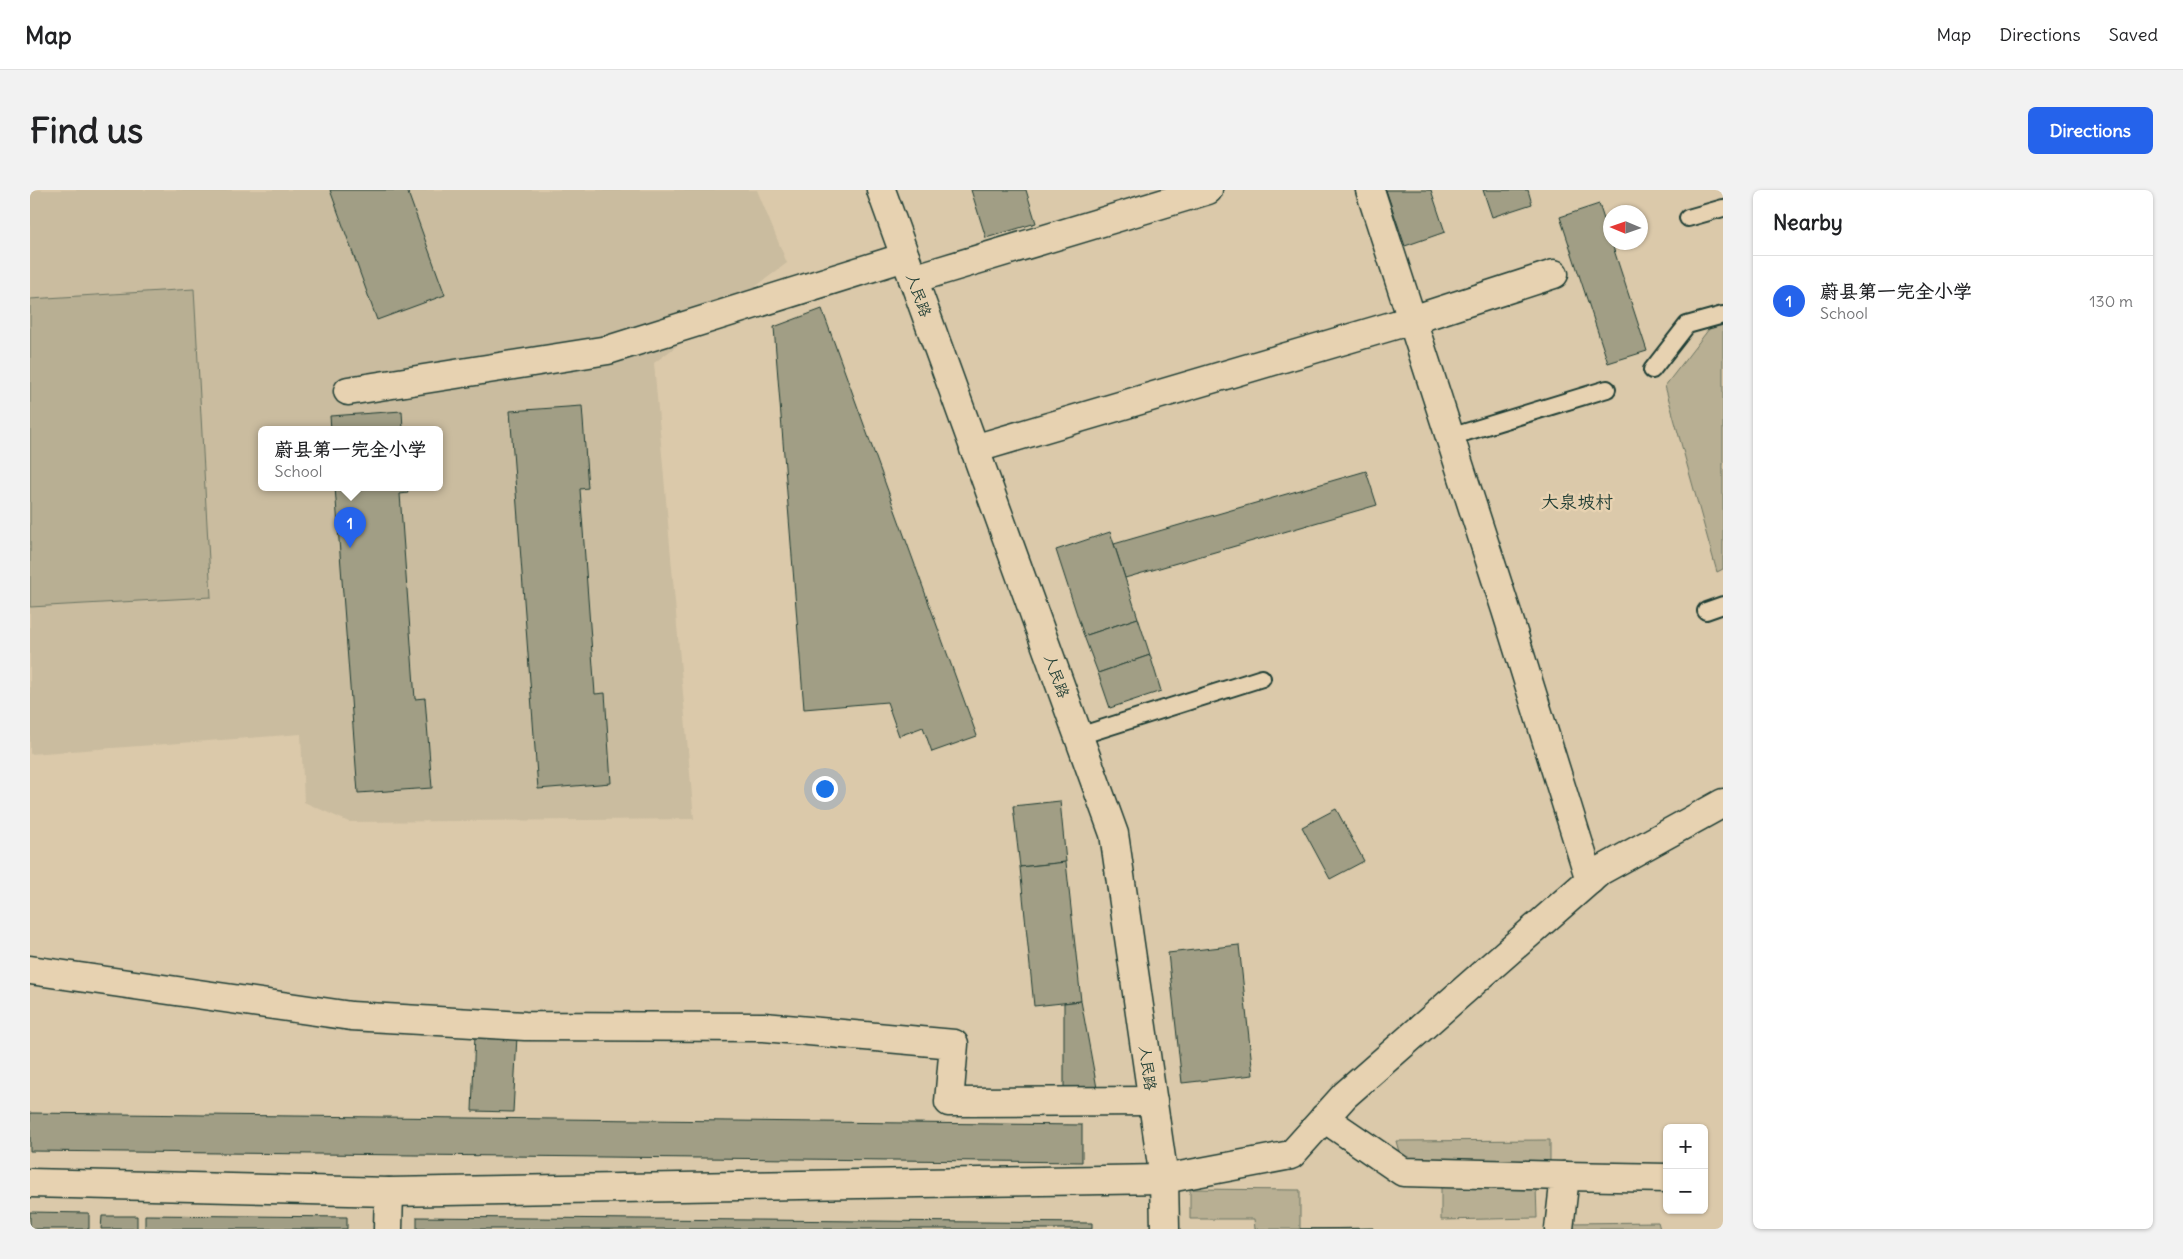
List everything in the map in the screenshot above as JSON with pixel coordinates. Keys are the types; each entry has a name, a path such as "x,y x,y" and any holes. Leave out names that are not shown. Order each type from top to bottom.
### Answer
{"street":[{"name":"人民路","path":"881,190 1114,834 1164,1179 1165,1229"},
{"path":"348,391 608,350 909,268 1208,190"},
{"path":"1370,190 1590,880"},
{"path":"974,449 1412,320 1554,274"},
{"path":"30,1183 390,1192 1164,1179 1291,1155 1345,1095 1600,871 1723,803"},
{"path":"30,970 351,1016 525,1026 764,1027 954,1044 949,1102 1153,1101"},
{"path":"1324,1118 1403,1172 1663,1178"},
{"path":"1559,1229 1564,1176"},
{"path":"388,1229 390,1192"}],"lane":[{"path":"1688,218 1723,208"},
{"path":"1652,370 1687,324 1723,315"},
{"path":"1450,436 1607,389"},
{"path":"1706,611 1723,605"},
{"path":"1079,736 1262,678"}],"shaded area":[{"path":"30,190 757,190 787,263 654,363 694,819 349,822 304,802 301,734 30,754"},
{"path":"194,289 211,597 30,607 30,299"},
{"path":"1723,325 1723,569 1717,572 1665,386 1709,329"},
{"path":"1550,1140 1550,1163 1402,1163 1396,1141"},
{"path":"1536,1186 1537,1218 1441,1220 1441,1187"},
{"path":"1190,1189 1300,1190 1300,1229 1255,1229 1254,1219 1190,1219"},
{"path":"1658,1222 1660,1229 1570,1229 1571,1223"}],"building":[{"path":"330,190 407,190 445,295 377,320"},
{"path":"971,190 1026,190 1036,223 986,238"},
{"path":"1386,190 1431,190 1445,232 1405,246"},
{"path":"1483,190 1528,190 1532,204 1492,217"},
{"path":"1599,204 1603,216 1603,250 1614,250 1647,351 1608,363 1560,217"},
{"path":"822,309 977,736 932,752 923,727 899,736 887,702 804,709 774,327"},
{"path":"582,406 588,488 580,489 595,694 605,693 611,783 538,789 510,411"},
{"path":"402,411 403,426 331,426 330,416"},
{"path":"1366,471 1377,505 1125,578 1114,544"},
{"path":"335,491 408,491 408,493 400,494 415,699 425,698 432,788 358,793"},
{"path":"1110,532 1138,618 1084,636 1056,550"},
{"path":"1138,618 1150,655 1098,673 1084,636"},
{"path":"1150,655 1161,691 1110,708 1098,673"},
{"path":"1060,801 1066,862 1020,867 1013,806"},
{"path":"1336,809 1364,861 1330,879 1302,827"},
{"path":"1066,862 1081,1001 1034,1006 1020,867"},
{"path":"1239,945 1253,1075 1182,1083 1168,953"},
{"path":"1081,1001 1097,1088 1064,1087 1064,1003"},
{"path":"475,1034 517,1036 513,1112 472,1111"},
{"path":"30,1113 1082,1125 1082,1162 30,1151"},
{"path":"30,1212 89,1213 89,1229 30,1229"},
{"path":"145,1215 347,1217 347,1229 145,1229"},
{"path":"102,1216 137,1216 137,1229 101,1229"},
{"path":"417,1217 1092,1223 1092,1229 417,1229"},
{"path":"1373,1228 1373,1229 1300,1229"}],"place":[{"name":"蔚县第一完全小学","path":"350,548"}],"district":[{"name":"大泉坡村","path":"1577,501"}]}
